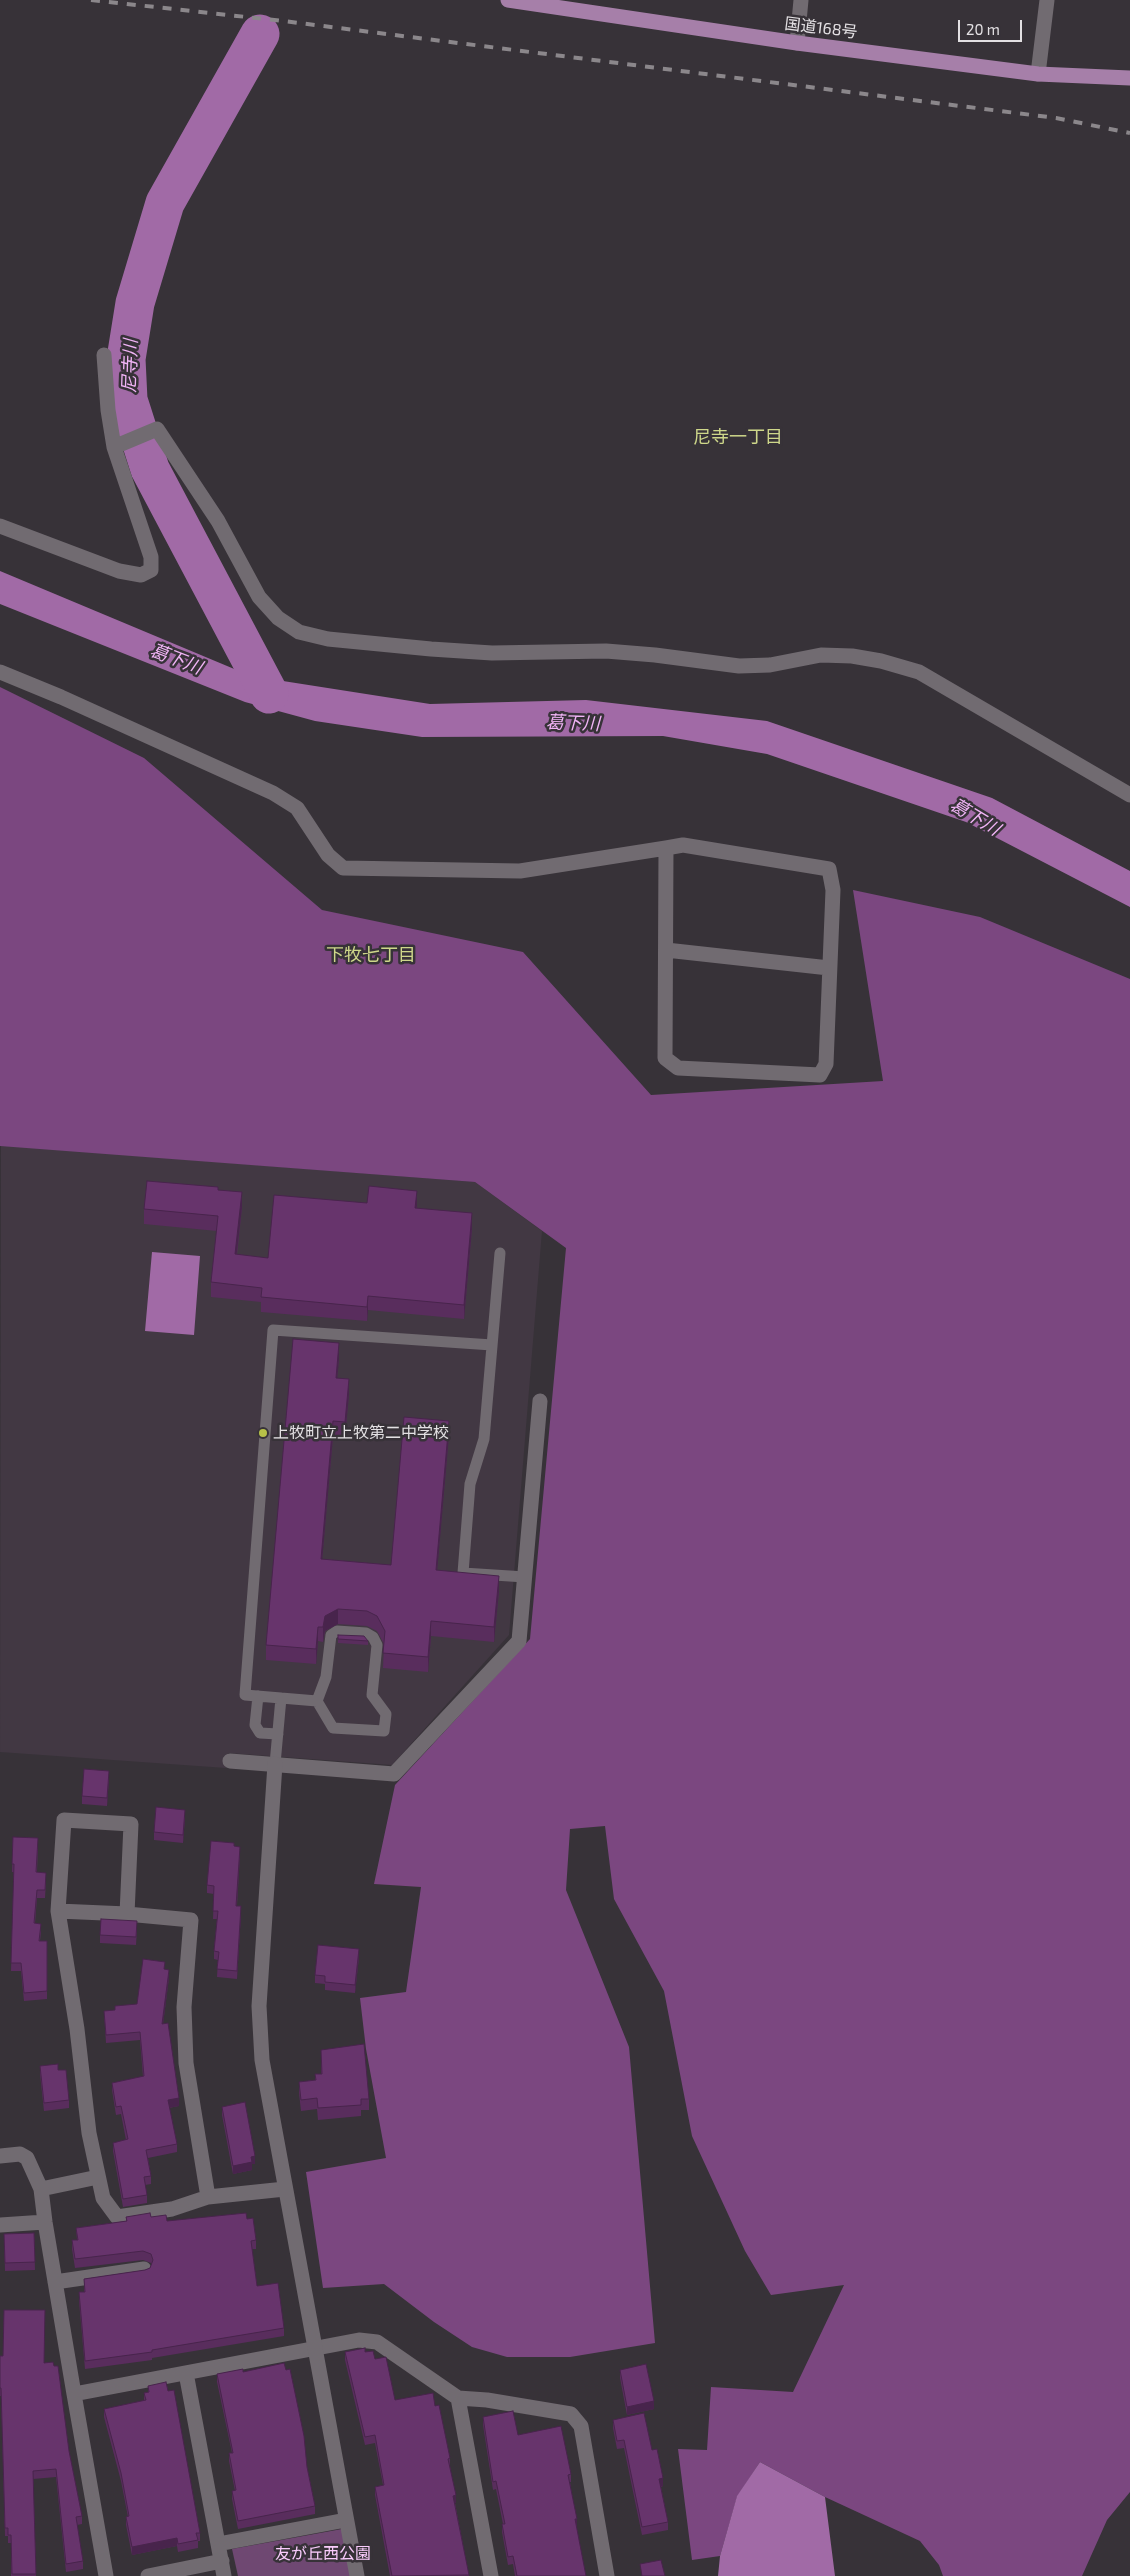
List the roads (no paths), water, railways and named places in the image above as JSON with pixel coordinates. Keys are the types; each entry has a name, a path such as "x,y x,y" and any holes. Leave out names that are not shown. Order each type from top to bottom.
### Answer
{"highway":[{"name":"国道168号","path":"508,0 797,42 1038,74 1130,78"}],"street":[{"path":"797,42 801,0"},
{"path":"1038,74 1047,0"},
{"path":"0,526 119,571 141,574 152,570 151,557 114,447 108,410 104,355"},
{"path":"114,447 156,429 218,521 260,597 278,618 299,632 328,638 431,649 492,653 606,651 655,654 739,666 770,665 821,656 852,656 881,661 919,672 1130,795"},
{"path":"0,672 61,696 273,793 297,808 328,855 343,868 520,871 683,845 829,869 833,890 826,1064 820,1075 678,1068 665,1058 666,848"},
{"path":"666,950 829,968"},
{"path":"230,1761 394,1774 519,1641 540,1401"},
{"path":"275,1764 259,2025 266,2088 357,2576"},
{"path":"127,1914 131,1824 64,1820 58,1911 77,2030 89,2133 103,2198 118,2217 172,2209 208,2197 285,2189"},
{"path":"58,1911 127,1914 191,1920 184,2007 186,2062 208,2197"},
{"path":"0,2156 20,2154 27,2158 41,2189 55,2282 106,2576"},
{"path":"41,2189 98,2177"},
{"path":"0,2225 45,2222"},
{"path":"55,2282 144,2269"},
{"path":"74,2394 359,2340 376,2342 458,2398 487,2400 571,2414 581,2426 607,2576"},
{"path":"148,2576 223,2568 186,2373"},
{"path":"458,2398 490,2576"},
{"path":"218,2544 346,2520"}],"lane":[{"path":"500,1253 484,1439 470,1484 463,1573 525,1577"},
{"path":"317,1701 245,1695 273,1330 492,1346"},
{"path":"337,1631 366,1633 373,1637 377,1645 372,1695 386,1714 384,1731 333,1728 317,1701 326,1676 331,1635 337,1631"},
{"path":"258,1696 255,1725 260,1733 278,1734"},
{"path":"275,1764 282,1698"}],"water":[{"name":"葛下川","path":"0,571 251,676 430,704 586,700 767,721 992,798 1130,871 1130,907 966,822 767,754 663,736 422,737 315,721 245,702 0,604"},
{"path":"152,1252 200,1256 194,1335 145,1331"},
{"path":"760,2462 825,2497 835,2576 718,2576 720,2556 737,2496"}],"waterway":[{"name":"尼寺川","path":"260,34 165,203 135,303 126,359 128,400 150,469 269,694"}],"railway":[{"path":"91,0 283,21 1056,118 1130,133"}],"place":[{"name":"上牧町立上牧第二中学校","path":"263,1433"}],"district":[{"name":"尼寺一丁目","path":"738,437"},
{"name":"下牧七丁目","path":"371,955"}],"park label":[{"name":"友が丘西公園","path":"323,2554"}]}
